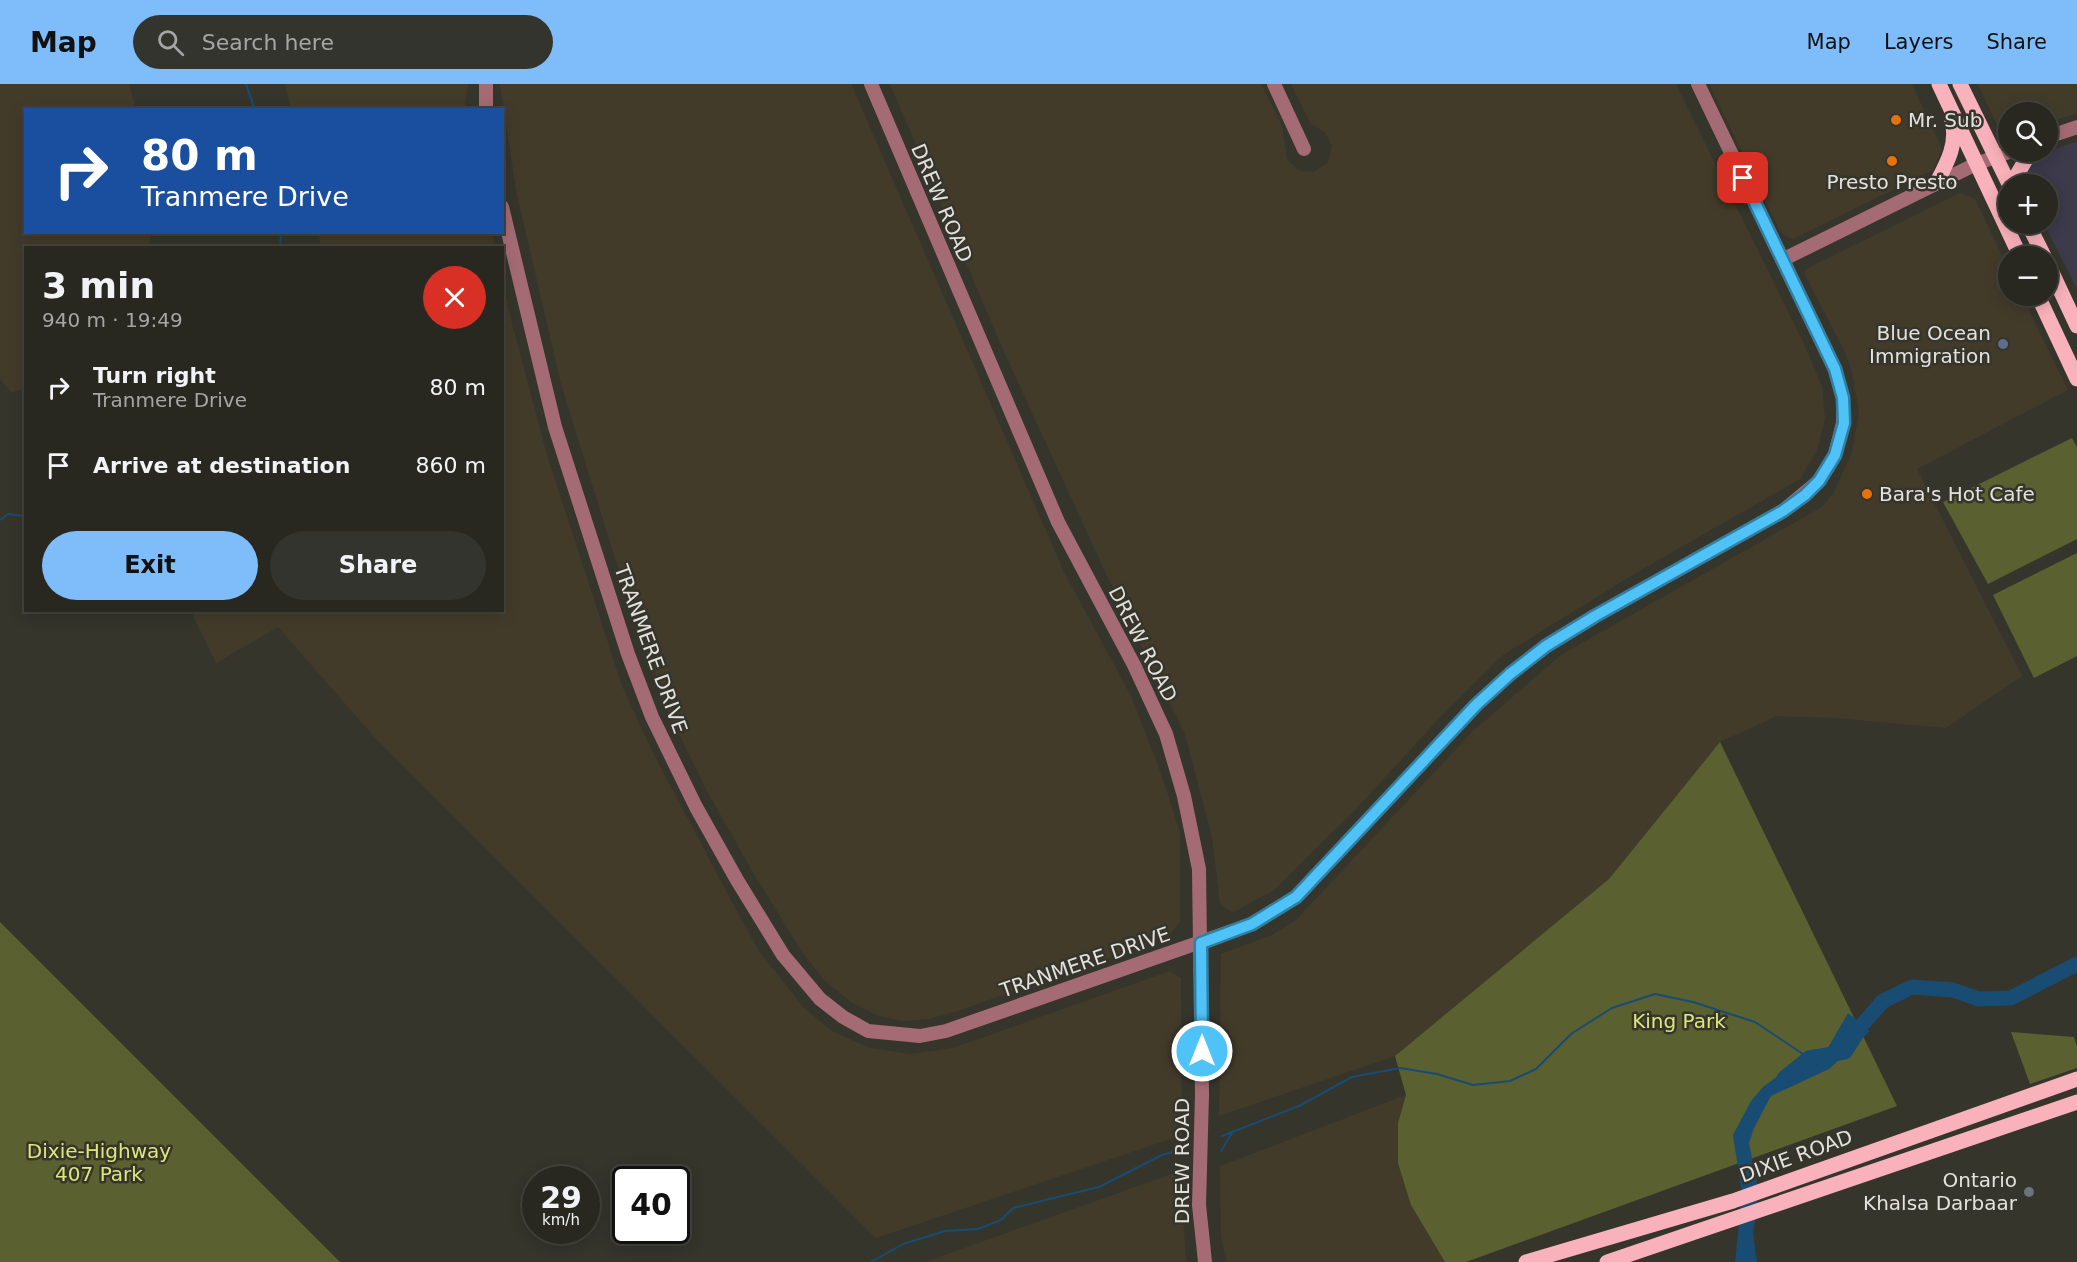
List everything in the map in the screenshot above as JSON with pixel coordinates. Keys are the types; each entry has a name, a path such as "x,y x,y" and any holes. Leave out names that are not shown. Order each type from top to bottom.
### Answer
{"main road":[{"path":"1939,84 2015,246"},
{"path":"1960,84 1998,147"},
{"path":"1938,183 1956,134 1947,101"},
{"path":"2058,285 2077,326"},
{"path":"2043,306 2077,379"},
{"name":"DIXIE ROAD","path":"1526,1262 1733,1201 2077,1079"},
{"name":"DIXIE ROAD","path":"1607,1262 2077,1102"}],"street":[{"path":"486,84 486,108"},
{"name":"DREW ROAD","path":"871,84 1058,522 1134,665 1166,734 1184,796 1198,869 1202,1095 1199,1205 1205,1262"},
{"path":"1274,84 1304,149"},
{"name":"TRANMERE DRIVE","path":"504,216 555,427 628,654 652,717 696,807 783,956 820,999 843,1017 868,1031 920,1036 946,1031 1201,943 1252,924 1296,897 1476,705 1510,674 1546,646 1595,616 1783,511 1819,481 1835,455 1844,423 1843,398 1835,369 1698,84"},
{"path":"2058,134 2077,127"},
{"path":"1782,260 1976,164 1998,156"}],"shaded area":[{"path":"0,84 129,84 136,108 24,108 24,234 151,234 149,246 24,246 24,389 11,392 0,379"},
{"path":"285,84 468,84 465,103 467,108 291,108"},
{"path":"500,84 851,84 1064,572 1131,696 1162,776 1180,833 1180,922 1167,937 958,1011 929,1019 902,1021 876,1015 851,1002 824,980 802,952 751,869 707,791 669,714 623,584 561,384 516,190"},
{"path":"890,84 1261,84 1282,126 1287,159 1298,170 1306,172 1315,171 1328,162 1332,146 1325,132 1311,124 1291,84 1676,84 1802,340 1822,386 1825,419 1817,451 1800,479 1634,574 1503,655 1442,715 1356,809 1274,890 1232,913 1220,903 1212,837 1185,734 1107,576 1005,354"},
{"path":"1709,84 1912,84 1942,149 1933,170 1793,239 1781,233"},
{"path":"1978,84 2077,84 2077,113 2058,120 2058,102 1998,102 1998,127"},
{"path":"2077,141 2077,289 2058,252 2058,246 2055,246 2049,234 2058,234 2058,174 2028,174 2033,162 2058,162 2058,148"},
{"path":"1960,193 1975,199 1998,247 1998,306 2027,306 2068,390 1917,469 2022,676 1946,728 1836,718 1777,716 1720,742 1609,879 1395,1056 1219,1116 1221,954 1272,935 1296,920 1472,732 1561,655 1822,507 1834,492 1852,452 1859,412 1852,371 1844,350 1804,273 1806,269"},
{"path":"318,234 492,234 495,246 321,246"},
{"path":"504,285 512,324 547,455 622,686 653,753 759,951 804,1008 832,1031 870,1048 911,1054 953,1048 1170,971 1181,978 1182,1135 876,1238 377,740 278,627 216,663 191,612 504,612"},
{"path":"1406,1095 1398,1123 1411,1205 1445,1262 1226,1262 1221,1235 1220,1166"},
{"path":"1180,1171 1186,1262 925,1262"}],"green space":[{"path":"2072,438 2077,447 2077,539 1988,584 1943,502"},
{"path":"2077,553 2077,656 2034,678 1993,595"},
{"name":"King Park","path":"1720,742 1897,1106 1466,1262 1445,1262 1411,1205 1398,1163 1398,1123 1406,1095 1395,1056 1609,879"},
{"name":"Dixie-Highway 407 Park","path":"0,922 340,1262 0,1262"},
{"path":"2011,1032 2074,1037 2077,1047 2077,1068 2030,1084"}],"water":[{"path":"1848,1013 1870,1031 1829,1069 1771,1096 1754,1128 1749,1143 1759,1193 1753,1233 1757,1262 1735,1262 1742,1195 1733,1135 1751,1101 1763,1087 1779,1075 1807,1064 1825,1053"}],"waterway":[{"path":"246,84 254,108"},
{"path":"280,246 281,234"},
{"path":"0,520 8,514 24,516"},
{"path":"1784,1078 1809,1058 1845,1052 1862,1025 1883,1001 1912,987 1953,990 1979,999 2011,998 2077,964"},
{"path":"1222,1136 1299,1106 1352,1077 1400,1068 1437,1074 1473,1085 1510,1081 1536,1069 1571,1034 1612,1008 1655,994 1693,1002 1755,1022 1809,1058"},
{"path":"1221,1151 1232,1133"},
{"path":"871,1262 903,1244 945,1231 978,1229 1001,1220 1013,1208 1099,1187 1162,1155 1180,1150"}],"place":[{"name":"Mr. Sub","path":"1896,120"},
{"name":"Presto Presto","path":"1892,161"},
{"name":"Blue Ocean Immigration","path":"2003,344"},
{"name":"Bara's Hot Cafe","path":"1867,494"},
{"name":"Ontario Khalsa Darbaar","path":"2029,1192"}],"route":[{"path":"1202,1051 1201,943 1252,924 1272,914 1296,897 1476,705 1546,646 1595,616 1783,511 1819,481 1835,455 1844,423 1843,398 1835,369 1743,178"}]}
